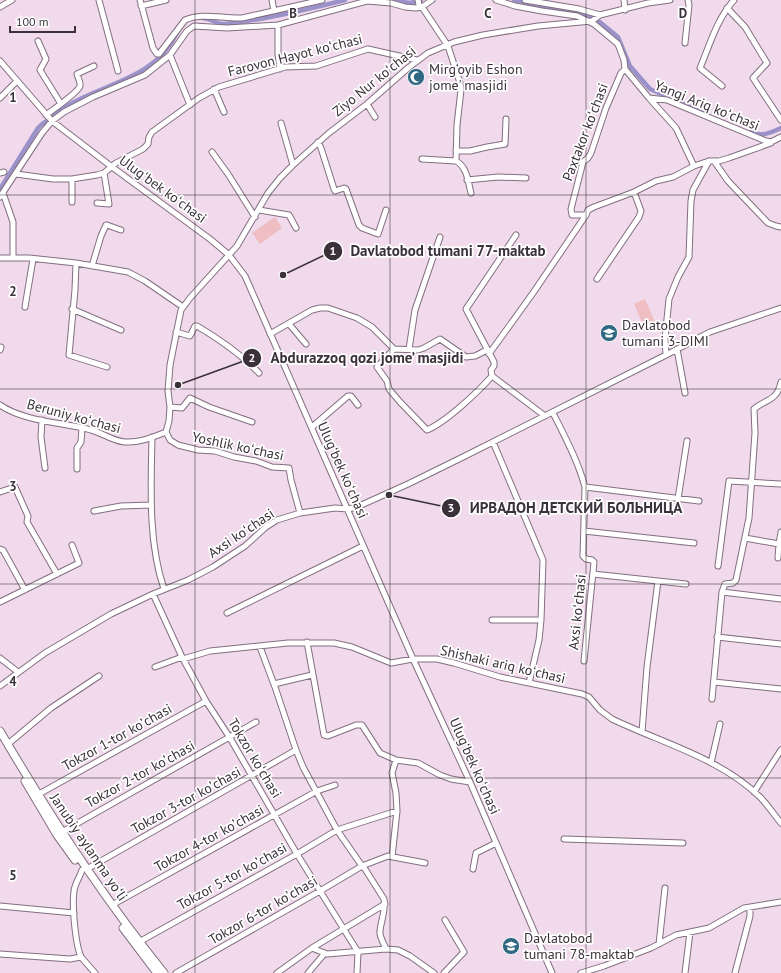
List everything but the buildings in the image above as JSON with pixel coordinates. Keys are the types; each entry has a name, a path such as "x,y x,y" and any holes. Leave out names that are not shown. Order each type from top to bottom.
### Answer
{"highway":[{"name":"Janubiy aylanma yoʻli","path":"0,731 84,869 133,943 156,973"},
{"name":"Janubiy aylanma yoʻli","path":"0,740 57,834 164,973"}],"street":[{"path":"0,7 12,0"},
{"path":"99,0 118,71"},
{"path":"140,0 153,48 156,53 159,54 184,20 190,17 230,19 322,0"},
{"path":"141,6 166,0"},
{"path":"272,0 274,11"},
{"path":"13,257 13,222 1,195 42,133 52,121 70,109 145,75 170,55 187,31 194,26 227,28 278,25 367,1 391,3 416,8 420,4 432,0"},
{"name":"Yangi Ariq koʻchasi","path":"496,0 535,10 577,16 590,21 618,44 624,60 625,69 649,98 667,100 738,130 771,142 781,137"},
{"path":"526,0 579,9 600,15"},
{"path":"624,0 625,10"},
{"path":"590,21 600,15 625,10 648,3 670,0"},
{"path":"685,43 688,0"},
{"path":"722,86 700,68 720,20 734,0"},
{"path":"420,4 448,46 461,86 456,161"},
{"path":"727,8 745,27 767,63 753,78 781,120"},
{"name":"Ziyo Nur koʻchasi","path":"229,255 237,246 255,218 268,193 280,178 318,142 367,104 417,60 428,53 448,46 454,42 483,35 538,26 590,21"},
{"path":"278,25 278,54 280,69"},
{"path":"38,41 46,59 40,70 61,104"},
{"name":"Farovon Hayot koʻchasi","path":"104,173 116,163 146,147 152,132 214,89 229,83 260,76 291,66 316,66 368,49 417,60"},
{"path":"170,55 190,105"},
{"name":"Ulugʻbek koʻchasi","path":"0,61 52,121 210,239 229,255 245,276 413,659 470,782 552,973"},
{"path":"46,115 79,88 80,84 76,74 94,66"},
{"name":"Paxtakor koʻchasi","path":"586,215 572,215 571,209 573,201 584,162 591,153 606,108 621,73 625,69"},
{"path":"0,98 17,81"},
{"path":"214,89 224,112"},
{"path":"649,98 676,128 694,166"},
{"path":"367,104 375,117"},
{"path":"456,151 470,151 505,144 506,119"},
{"path":"281,123 293,165"},
{"path":"318,142 334,189 344,188 346,190 359,224 362,228 378,234 386,210"},
{"path":"492,376 482,388 443,420 427,430 389,389 387,381 377,365 394,349 418,350 440,339 466,357 488,352 533,294 588,210 634,192 656,181 673,177 694,166 711,161 719,161 746,153 771,142"},
{"path":"212,152 228,174 255,218"},
{"path":"422,159 456,161 463,167 471,192"},
{"path":"711,161 728,181 768,222 781,227"},
{"path":"666,355 665,339 669,299 678,277 689,257 691,201 693,190 711,161"},
{"path":"16,174 53,179 72,179 104,173 109,204 96,203"},
{"path":"467,180 498,177 526,178"},
{"path":"72,179 72,202"},
{"path":"597,279 639,217 640,211 634,192"},
{"path":"259,210 269,213 289,215 296,228"},
{"path":"92,266 100,236 106,225 107,224 121,230"},
{"path":"516,236 466,308 494,362 494,366 491,370 492,376 545,416"},
{"path":"409,349 415,310 440,237"},
{"path":"166,432 169,421 170,407 168,382 180,315 183,307 190,298 229,255"},
{"path":"0,258 13,257 76,263 128,272 145,281 183,307"},
{"path":"25,307 33,259"},
{"path":"76,263 68,355 107,367"},
{"path":"270,334 312,310 328,308 357,318 372,327 394,349"},
{"name":"Axsi koʻchasi","path":"0,686 45,653 111,614 164,589 188,580 213,567 245,546 266,527 277,520 300,513 335,508 357,507 408,484 553,413 710,332 781,308"},
{"path":"72,309 121,330"},
{"path":"289,324 306,344"},
{"path":"176,332 190,336 195,326 198,326 225,344 259,373"},
{"path":"677,349 685,393"},
{"path":"712,699 722,592 725,584 733,583 736,580 746,538 755,434 754,409 757,405 777,394 781,382"},
{"path":"312,427 348,396 351,396 358,405"},
{"path":"170,407 182,408 190,398 214,409 252,422"},
{"name":"Beruniy koʻchasi","path":"0,405 14,413 92,430 113,440 123,442 136,442 166,432"},
{"name":"Axsi koʻchasi","path":"553,413 574,454 585,487 583,556 584,558 594,560 584,661"},
{"path":"42,420 41,437 45,468"},
{"path":"77,469 77,448 81,442 82,428"},
{"name":"Yoshlik koʻchasi","path":"166,432 170,440 178,445 198,450 215,451 234,457 256,460 272,467 290,468 291,480 300,513"},
{"path":"152,437 151,505 157,559 164,589"},
{"path":"678,498 687,441"},
{"path":"493,442 544,560 539,640 529,683"},
{"path":"718,566 728,483 731,480 781,484"},
{"path":"0,492 15,487 28,516 27,522 57,574"},
{"path":"585,487 699,501"},
{"path":"94,511 120,506 151,505"},
{"path":"584,531 694,543"},
{"path":"778,558 781,532"},
{"path":"746,538 779,544"},
{"path":"0,602 79,563 72,545"},
{"path":"227,613 364,546"},
{"path":"0,549 2,549 25,590"},
{"path":"593,574 686,584"},
{"path":"642,732 647,667 658,581"},
{"path":"722,592 781,599"},
{"name":"Tokzor koʻchasi","path":"153,594 183,658 206,701 230,738 297,854 358,952"},
{"path":"492,620 541,620"},
{"path":"717,637 781,644"},
{"path":"307,642 324,735 328,736 356,725 362,725 380,753 396,760 418,763 451,779 470,782"},
{"name":"Shishaki ariq koʻchasi","path":"155,667 210,651 307,642 334,643 352,647 391,663 413,659 437,659 500,677 582,694 589,697 600,710 612,719 711,763 732,775 760,797 781,823"},
{"path":"260,647 296,750 337,830 382,896 385,904 380,932 386,949"},
{"path":"0,658 18,672"},
{"path":"274,684 312,675"},
{"path":"8,744 56,704 99,676"},
{"path":"714,682 781,690"},
{"name":"Tokzor 1-tor koʼchasi","path":"39,794 206,701"},
{"name":"Tokzor 2-tor koʼchasi","path":"62,832 256,722"},
{"path":"711,763 720,724"},
{"name":"Tokzor 3-tor koʼchasi","path":"84,869 296,750"},
{"path":"754,792 781,750"},
{"path":"396,760 392,773 396,793 397,811 392,857 425,863"},
{"name":"Tokzor 4-tor koʼchasi","path":"112,905 317,791 335,785"},
{"name":"Tokzor 5-tor koʼchasi","path":"139,942 337,830 397,811"},
{"path":"564,839 683,843"},
{"path":"473,869 476,853 496,843"},
{"name":"Tokzor 6-tor koʼchasi","path":"176,973 362,866 384,856 392,857"},
{"path":"84,869 74,891 74,913 77,942 81,957 95,973"},
{"path":"659,944 665,888"},
{"path":"581,973 611,964 659,944 676,935 709,928 740,910 781,902"},
{"path":"278,973 312,948 385,904"},
{"path":"0,906 74,913"},
{"path":"735,973 750,916 750,907"},
{"path":"444,973 464,952 446,920"},
{"path":"685,973 690,932"},
{"path":"312,948 325,953 386,949 398,950 404,952 434,973"},
{"path":"357,973 358,952"},
{"path":"308,973 325,953"},
{"path":"0,954 70,959 81,957"}],"shaded area":[{"path":"275,217 282,228 260,244 252,233"},
{"path":"645,299 655,322 644,327 634,304"}],"waterway":[{"path":"202,18 222,24 232,23 309,9 345,0"},
{"path":"391,0 410,3 421,0"},
{"path":"514,0 584,14 596,19 618,37 630,66 650,89 703,113"},
{"path":"0,189 41,125 75,101 135,75 147,67 159,58 169,47 177,33"},
{"path":"750,132 758,134 770,133 781,128"}],"place":[{"name":"Mirg‘oyib Eshon jome' masjidi","path":"416,77"},
{"name":"Davlatobod tumani 77-maktab","path":"283,275"},
{"name":"Davlatobod tumani 3-DIMI","path":"609,333"},
{"name":"Abdurazzoq qozi jome’ masjidi","path":"178,385"},
{"name":"ИРВАДОН ДЕТСКИЙ БОЛЬНИЦА","path":"389,495"},
{"name":"Davlatobod tumani 78-maktab","path":"511,946"}]}
